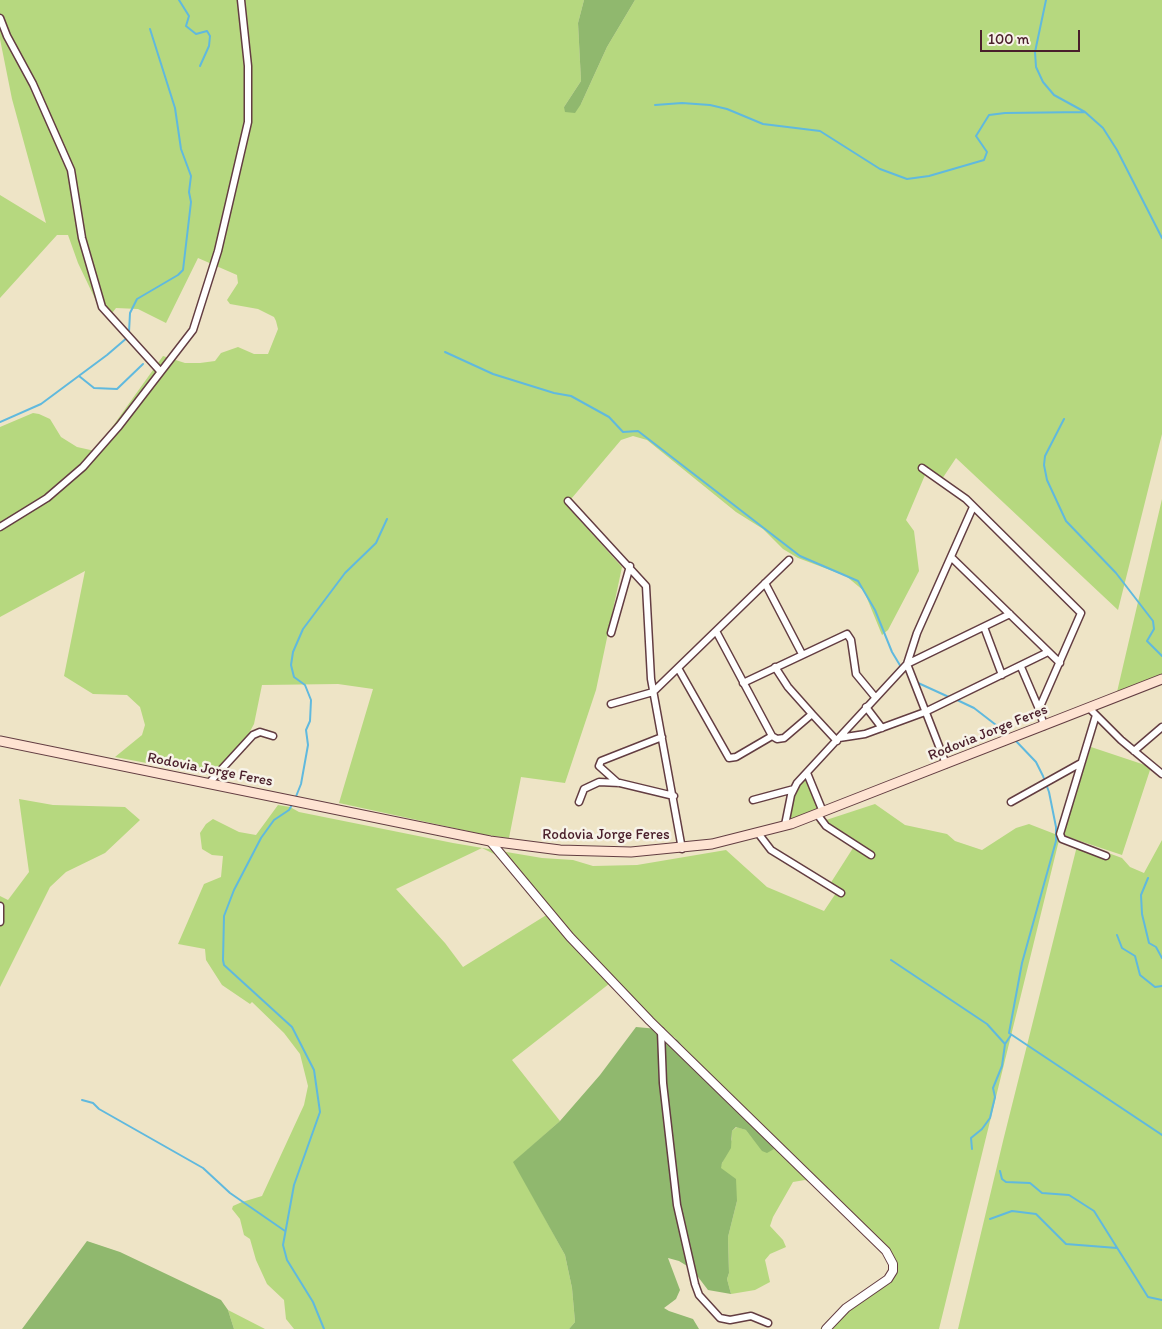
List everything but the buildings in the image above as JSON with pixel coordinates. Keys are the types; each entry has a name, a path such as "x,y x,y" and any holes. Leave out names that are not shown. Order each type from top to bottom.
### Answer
{"main road":[{"name":"Rodovia Jorge Feres","path":"0,741 490,841 535,848 632,852 682,849 712,844 785,825 1044,726 1092,711 1162,679"}],"street":[{"path":"0,526 47,498 83,467 119,426 193,330 218,251 248,122 248,66 241,0"},
{"path":"0,18 7,36 34,84 71,170 82,238 102,307 160,371"},
{"path":"922,468 952,488 1079,610 1080,618 1039,709"},
{"path":"568,501 645,583 648,593 649,663 653,692 674,796 682,849"},
{"path":"946,764 907,664 913,643 973,507"},
{"path":"951,557 1060,663"},
{"path":"611,704 653,692 789,560"},
{"path":"611,633 630,566"},
{"path":"765,583 802,654"},
{"path":"785,825 794,789 875,697 907,664 1010,614"},
{"path":"984,627 1002,675"},
{"path":"716,631 772,736 777,739 784,738 812,714"},
{"path":"743,683 847,634 851,640 856,674 875,697"},
{"path":"838,739 882,728 925,712 1048,652"},
{"path":"1021,666 1044,726"},
{"path":"775,667 788,687 838,739"},
{"path":"678,668 728,757 736,757 772,736"},
{"path":"866,707 882,728"},
{"path":"1092,711 1134,752 1162,774"},
{"path":"1092,711 1081,763 1060,831 1061,837 1106,856"},
{"path":"1134,752 1162,727"},
{"path":"209,784 253,735 260,732 273,736"},
{"path":"618,783 599,766 601,761 662,736"},
{"path":"1011,802 1081,763"},
{"path":"807,773 826,826 871,855"},
{"path":"579,802 584,789 592,784 618,783 674,796"},
{"path":"752,800 794,789"},
{"path":"758,833 763,843 771,850 840,893"},
{"path":"490,841 570,937 661,1031 866,1230 891,1259 892,1271 888,1279 846,1308 826,1329"},
{"path":"0,906 0,922"},
{"path":"661,1031 663,1083 677,1205 694,1284 700,1295 720,1318 725,1320 751,1316 768,1323"}],"green space":[{"path":"0,0 584,0 578,23 581,81 564,107 581,104 607,47 635,0 1162,0 1162,434 1118,610 956,458 940,482 925,475 906,520 914,531 919,571 888,630 882,635 864,591 846,576 798,558 783,549 763,529 736,512 647,440 633,436 621,440 566,505 622,567 596,690 565,783 521,777 509,838 486,835 339,803 373,689 338,684 262,685 254,724 248,735 215,776 115,757 142,735 145,725 140,707 127,695 93,694 64,676 85,571 0,617 0,427 33,413 39,414 50,419 61,437 77,447 95,451 163,356 185,363 200,363 215,361 221,353 238,347 254,354 268,354 278,329 274,317 258,309 230,304 227,300 238,283 237,275 198,258 166,323 138,309 116,308 109,317 103,314 98,305 78,263 68,235 57,235 0,298 0,195 46,223 12,99 0,39"},
{"path":"584,0 635,0 607,47 581,104 575,113 565,112 564,107 581,81 578,23"},
{"path":"1162,499 1162,675 1117,692"},
{"path":"1091,747 1151,767 1122,855 1062,835"},
{"path":"806,777 819,811 788,822 798,785"},
{"path":"19,799 53,805 125,807 140,820 105,853 66,872 50,887 0,987 0,896 8,900 29,872"},
{"path":"875,804 905,825 947,834 955,841 982,850 1016,828 1029,824 1060,836 939,1329 820,1329 832,1316 894,1275 890,1261 827,1192 805,1180 793,1182 773,1217 770,1226 783,1240 786,1247 770,1254 765,1260 770,1282 755,1290 731,1294 727,1279 729,1273 728,1237 737,1201 720,1168 732,1139 732,1131 737,1127 746,1130 762,1151 678,1040 614,980 512,1060 560,1121 514,1162 565,1255 572,1288 575,1322 569,1329 294,1329 286,1319 284,1300 267,1284 256,1260 250,1239 244,1235 240,1219 232,1209 233,1206 242,1202 262,1196 304,1105 308,1086 300,1054 284,1033 252,1002 250,1004 222,985 206,960 205,949 178,944 204,884 221,877 223,856 212,855 202,849 200,833 206,824 213,819 239,832 256,835 278,805 290,807 299,812 453,843 542,858 573,860 593,866 637,865 726,850 767,887 824,911 836,893 830,884 853,848 817,823","holes":["482,848 504,859 548,914 463,967 445,943 396,889"]},
{"path":"1162,840 1162,1329 958,1329 1078,842 1122,858 1130,867 1144,873"},
{"path":"636,1027 658,1029 678,1040 695,1063 758,1125 774,1149 767,1153 762,1151 746,1130 736,1127 732,1131 731,1148 722,1163 721,1168 736,1179 737,1201 728,1237 729,1273 727,1279 731,1294 708,1290 692,1269 679,1261 668,1258 680,1290 676,1299 664,1308 693,1319 699,1329 569,1329 575,1322 572,1288 565,1255 513,1162 560,1121 600,1075"},
{"path":"87,1241 120,1252 221,1300 228,1310 234,1329 22,1329"},
{"path":"228,1310 265,1329 234,1329"}],"waterway":[{"path":"179,0 189,16 186,26 196,34 207,31 210,36 209,46 200,66"},
{"path":"1046,0 1035,52 1036,67 1043,82 1054,95 1085,112 1103,128 1117,150 1162,238"},
{"path":"129,332 130,313 137,299 178,275 183,270 191,202 189,192 191,176 181,149 175,108 150,29"},
{"path":"655,105 682,103 710,105 727,109 763,124 820,131 880,169 907,179 929,176 984,160 987,152 976,136 989,115 1085,112"},
{"path":"0,422 41,404 128,337"},
{"path":"445,352 493,374 554,393 571,396 609,417 623,432 638,431 800,556 858,581 875,610 892,652 901,667"},
{"path":"79,376 94,388 117,389 143,364"},
{"path":"1064,419 1045,456 1044,465 1047,480 1066,521 1116,573 1153,621 1154,629 1147,641 1162,656"},
{"path":"295,799 301,784 308,745 306,730 310,721 311,700 305,685 294,677 291,665 293,652 303,629 345,573 376,543 387,519"},
{"path":"916,682 951,698"},
{"path":"955,699 974,708 1009,735"},
{"path":"1015,740 1036,762 1043,776 1049,792 1056,827 1056,841 1022,963 1009,1033 1162,1135"},
{"path":"293,803 289,810 274,820 261,838 234,890 224,916 223,960 224,965 292,1027 314,1070 320,1112 294,1185 283,1245 287,1260 313,1302 324,1329"},
{"path":"1148,878 1141,895 1142,914 1149,943 1156,947 1162,958"},
{"path":"1117,935 1122,948 1135,956 1140,975 1155,987 1162,986"},
{"path":"891,960 987,1024 1005,1044"},
{"path":"972,1149 971,1138 982,1129 990,1118 995,1097 993,1088 1002,1066 1005,1044 1011,1035"},
{"path":"82,1100 93,1103 99,1109 203,1168 230,1193 285,1231"},
{"path":"1000,1171 1002,1179 1006,1182 1030,1183 1042,1193 1069,1195 1094,1211 1148,1297 1162,1300"},
{"path":"990,1219 1012,1211 1036,1214 1066,1244 1117,1248"}]}
